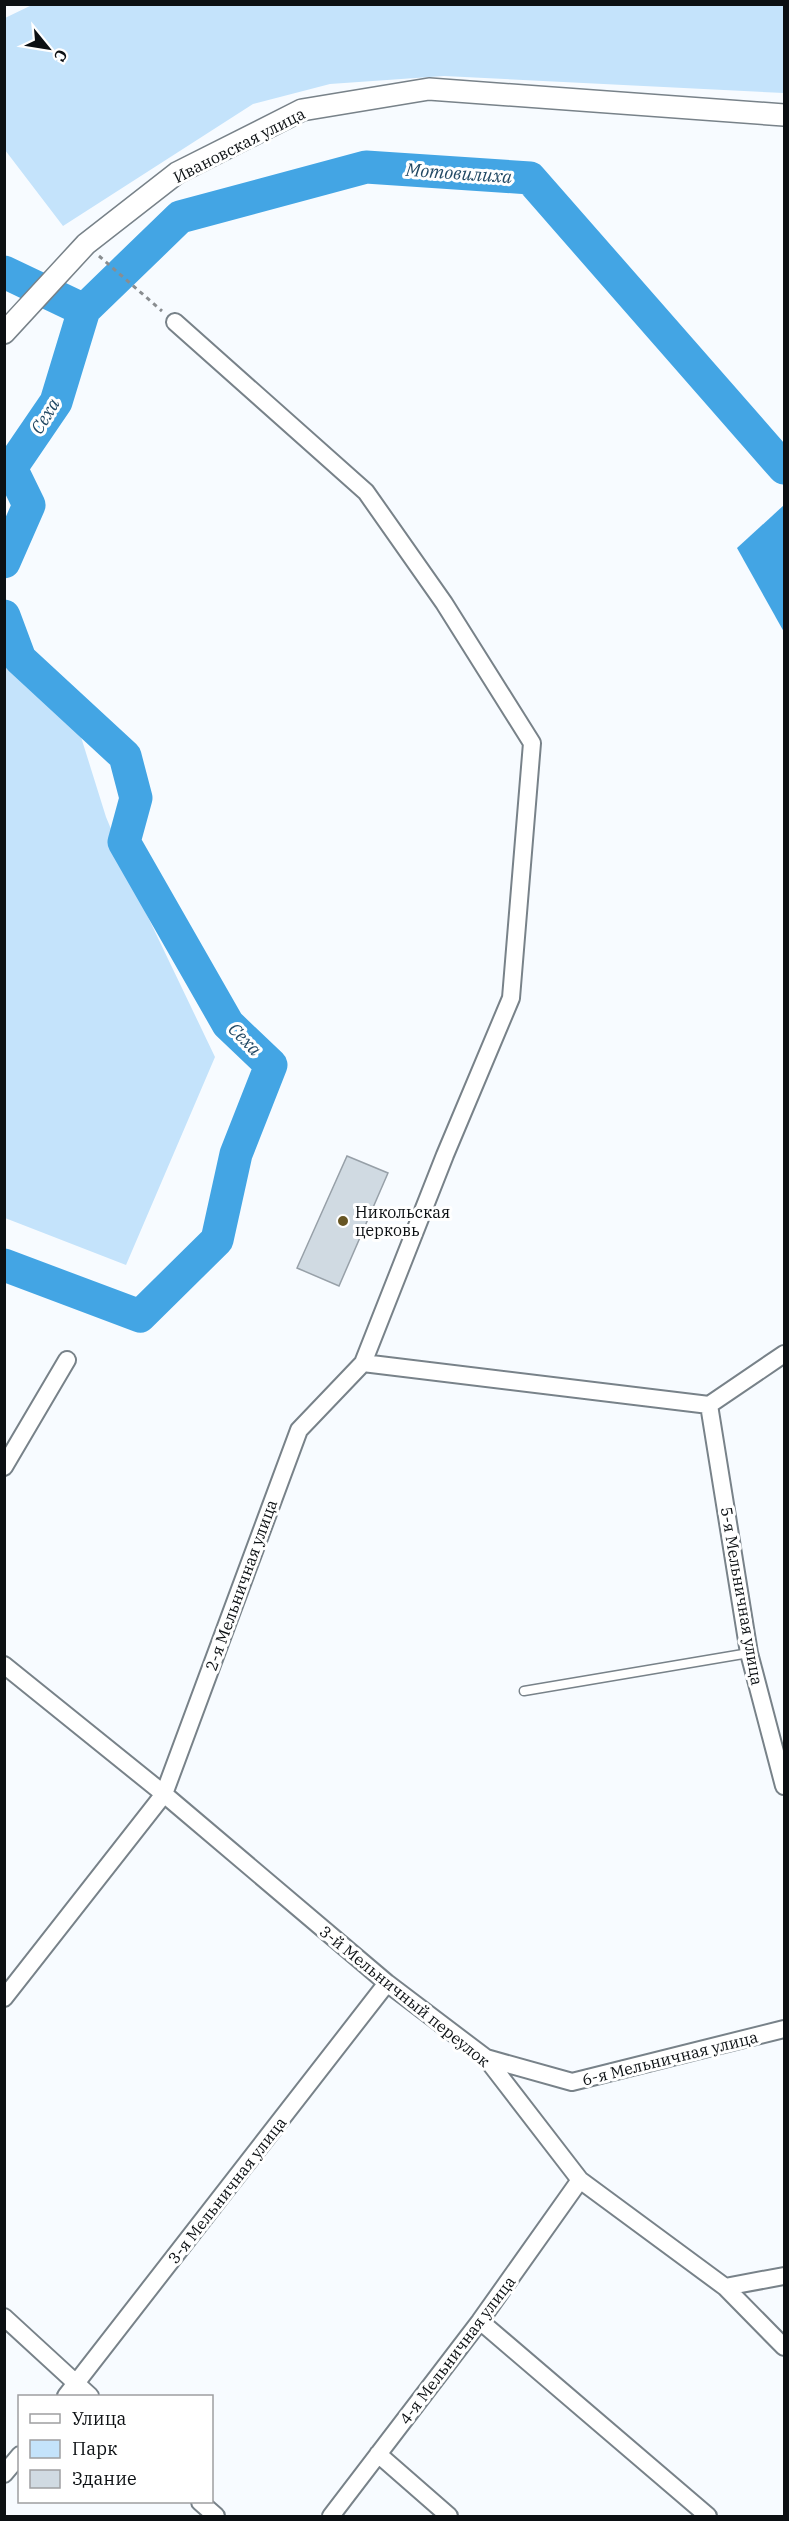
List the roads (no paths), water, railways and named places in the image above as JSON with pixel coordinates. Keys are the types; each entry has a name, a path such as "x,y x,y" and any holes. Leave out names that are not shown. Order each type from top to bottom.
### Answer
{"street":[{"name":"Ивановская улица","path":"4,333 80,252 177,173 302,110 429,89 784,115"},
{"name":"2-я Мельничная улица","path":"4,1998 164,1794 299,1430 363,1363 445,1155 511,998 532,743 444,603 366,492 175,322"},
{"path":"363,1363 709,1405 784,1354"},
{"path":"4,1467 67,1360"},
{"name":"5-я Мельничная улица","path":"709,1405 749,1653 784,1782"},
{"name":"3-й Мельничный переулок","path":"4,1665 164,1794 387,1983 486,2058 580,2180 725,2287 784,2347"},
{"name":"3-я Мельничная улица","path":"71,2390 387,1983"},
{"name":"6-я Мельничная улица","path":"486,2058 572,2082 784,2029"},
{"name":"4-я Мельничная улица","path":"331,2517 480,2321 580,2180"},
{"path":"725,2287 784,2276"},
{"path":"4,2317 71,2390"},
{"path":"480,2321 708,2517"},
{"path":"378,2454 449,2517"},
{"path":"4,2474 18,2457"},
{"path":"201,2503 216,2517"}],"lane":[{"path":"524,1691 749,1653"}],"water":[{"path":"784,505 784,632 737,548"}],"waterway":[{"name":"Мотовилиха","path":"4,562 29,505 11,468 56,402 84,310 180,217 366,167 530,178 784,468"},
{"name":"Сеха","path":"4,272 84,310"},
{"name":"Сеха","path":"4,616 20,659 125,756 136,798 124,842 228,1024 271,1065 236,1154 217,1240 140,1316 4,1265"}],"place":[{"name":"Никольская церковь","path":"343,1221"}]}
